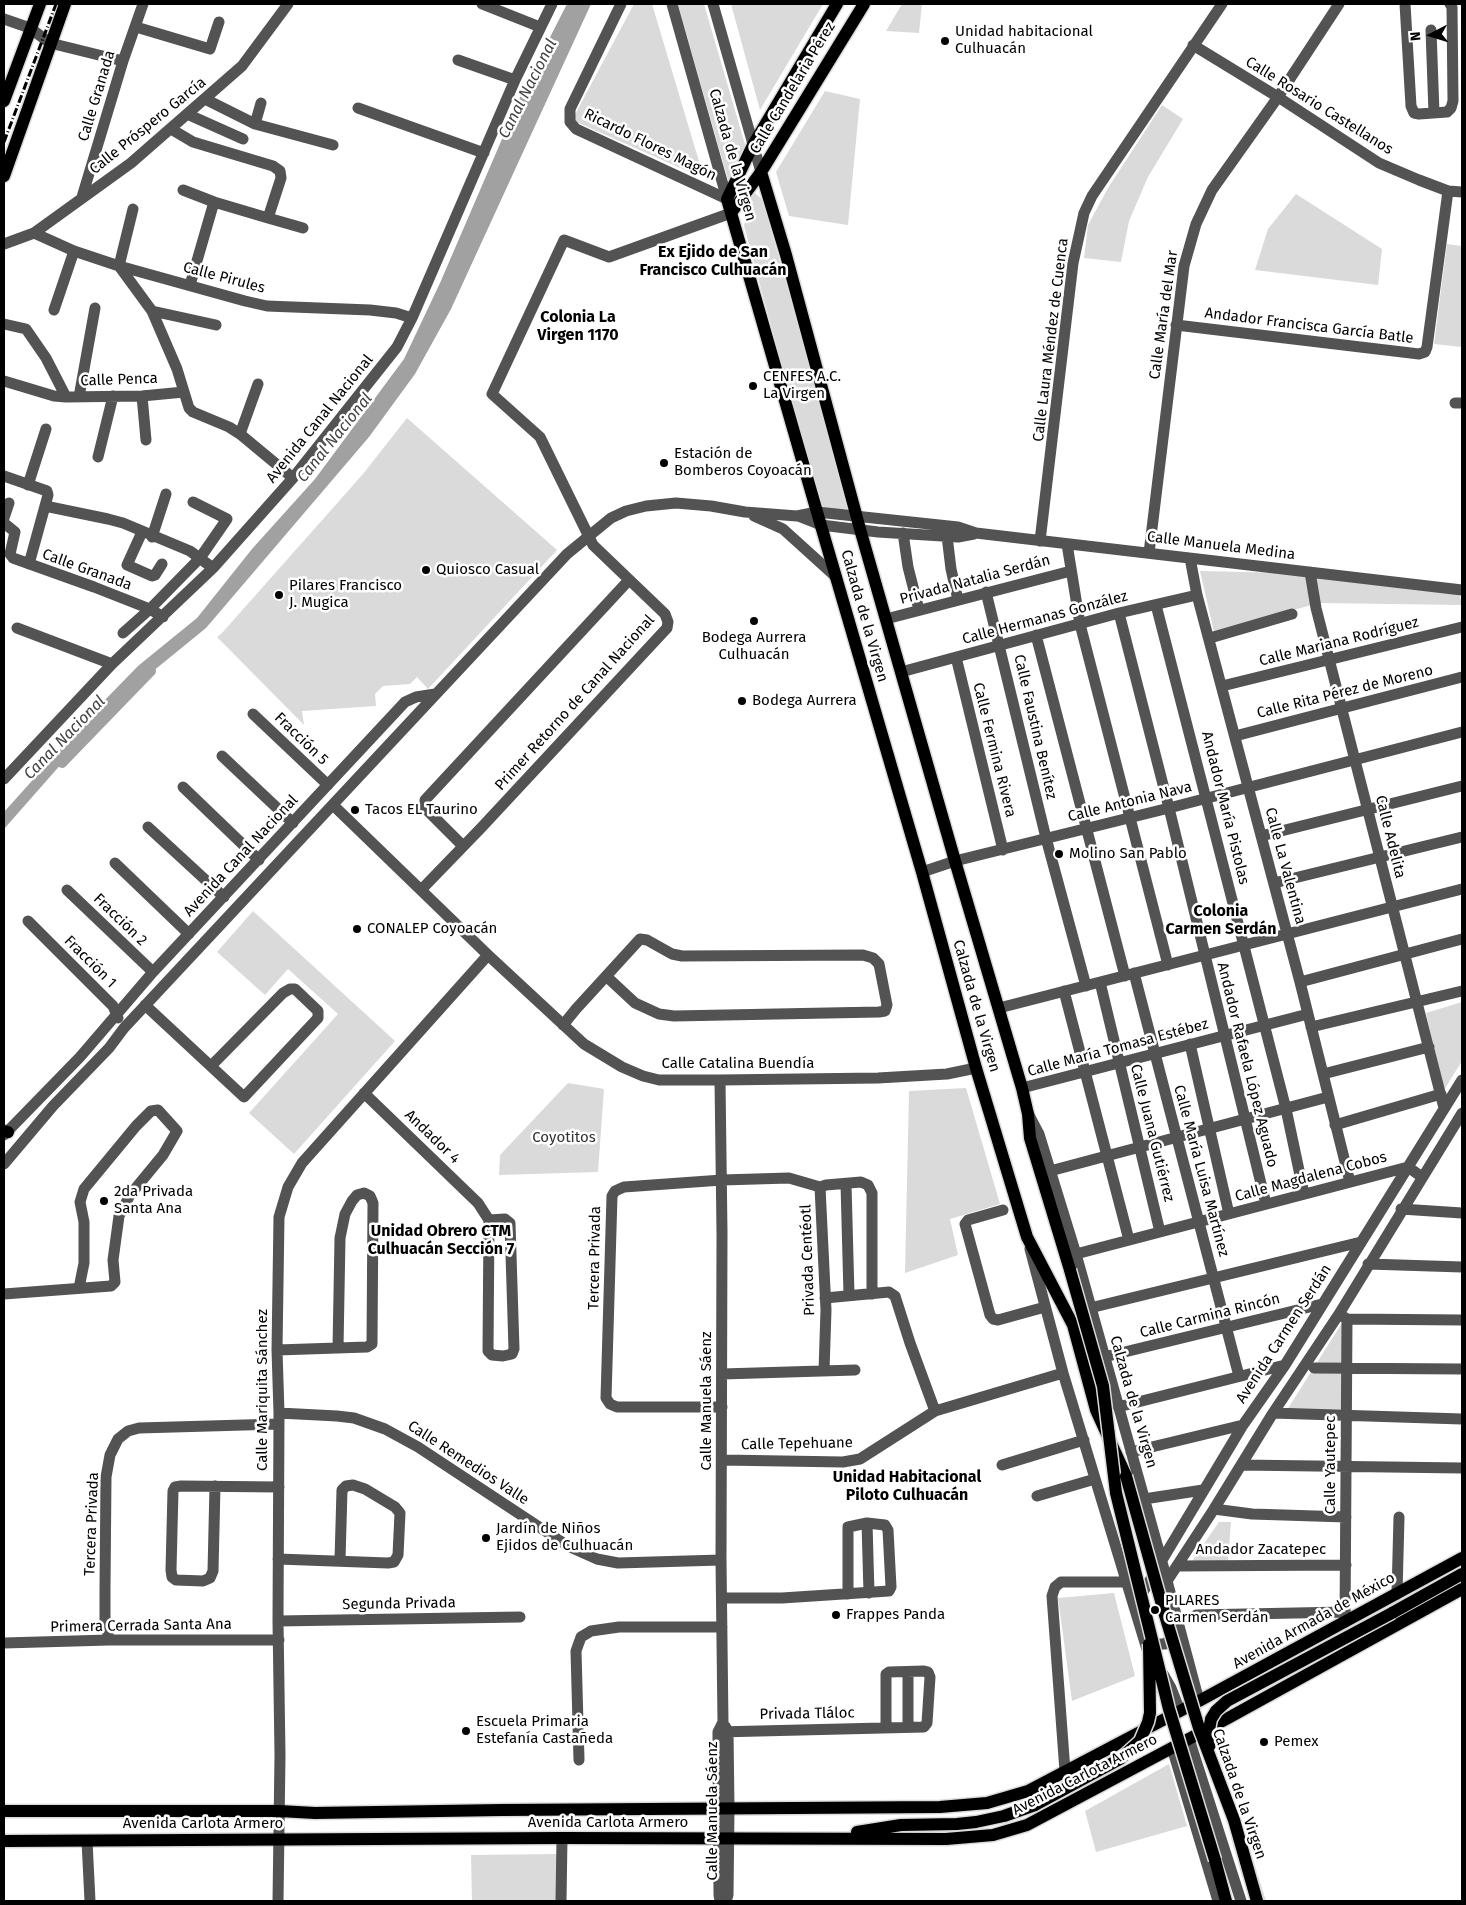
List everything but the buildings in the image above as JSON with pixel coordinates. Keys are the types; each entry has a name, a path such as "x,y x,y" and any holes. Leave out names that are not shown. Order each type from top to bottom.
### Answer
{"main road":[{"path":"4,101 40,4"},
{"path":"4,176 65,4"},
{"name":"Calle Candelaria Pérez","path":"728,199 753,145 837,4"},
{"name":"Calle Candelaria Pérez","path":"731,213 761,172 864,4"},
{"name":"Calzada de la Virgen","path":"761,172 860,529 1022,1088 1028,1114 1030,1138 1103,1386 1116,1493 1169,1709 1226,1901"},
{"name":"Calzada de la Virgen","path":"728,199 816,512 922,872 976,1068 1027,1237 1073,1325 1096,1410 1126,1476 1199,1728 1234,1820 1256,1901"},
{"name":"Avenida Armada de México","path":"1180,1711 1345,1617 1397,1594 1462,1558"},
{"path":"1213,1763 1209,1739 1211,1719 1216,1711 1227,1701 1460,1581"},
{"path":"1190,1739 1460,1581"},
{"path":"815,1838 902,1825 958,1824 1004,1816 1034,1805 1120,1758 1140,1741 1150,1713 1149,1623"},
{"name":"Avenida Carlota Armero","path":"4,1811 280,1810 315,1813 965,1806 988,1804 1028,1791 1180,1711"},
{"name":"Avenida Carlota Armero","path":"4,1841 562,1838 946,1839 978,1837 1005,1832 1027,1825 1190,1739"}],"street":[{"name":"Calle Granada","path":"82,198 123,61 143,4"},
{"name":"Calle Próspero García","path":"4,244 34,233 131,163 248,60 288,4"},
{"path":"482,4 540,26"},
{"name":"Avenida Canal Nacional","path":"4,779 112,664 213,568 293,478 397,347 412,318 515,80 552,4"},
{"name":"Ricardo Flores Magón","path":"621,4 570,109 570,122 576,129 728,199"},
{"name":"Calzada de la Virgen","path":"672,4 728,199"},
{"name":"Calzada de la Virgen","path":"713,4 761,172"},
{"name":"Calle Laura Méndez de Cuenca","path":"1040,541 1072,272 1084,213 1097,188 1222,4"},
{"name":"Calle María del Mar","path":"1149,553 1184,266 1196,224 1212,190 1278,97 1339,4"},
{"path":"1405,4 1411,106 1414,113 1447,112 1451,108 1453,101 1452,7 1450,4"},
{"path":"4,19 30,28 50,43 123,61"},
{"path":"136,28 210,49 219,22"},
{"path":"1431,30 1434,113"},
{"name":"Calle Rosario Castellanos","path":"1193,45 1278,97 1379,163 1418,180 1448,190 1462,192"},
{"path":"458,60 515,80"},
{"path":"205,99 255,124 333,145"},
{"path":"255,124 261,102"},
{"path":"358,108 484,153"},
{"path":"187,114 243,139"},
{"path":"171,129 193,142 273,166 280,171 281,178 268,218"},
{"path":"182,190 214,202 303,228"},
{"name":"Andador Francisca García Batle","path":"1176,325 1419,354 1425,352 1448,190"},
{"path":"190,285 214,202"},
{"path":"133,209 119,266 152,311 177,369 189,408 193,412 229,427 240,434 293,478"},
{"name":"Primer Retorno de Canal Nacional","path":"421,890 667,628 668,622 665,614 593,545 540,437 492,394 564,240 609,257 731,213"},
{"name":"Calle Pirules","path":"34,233 74,251 119,266 267,306 370,310 396,313 412,318"},
{"path":"54,310 74,251"},
{"path":"78,397 95,308"},
{"path":"152,311 216,325"},
{"name":"Calle Penca","path":"4,324 26,329 46,358 66,397 142,396 184,392"},
{"path":"4,381 54,396 66,397"},
{"path":"240,434 258,384"},
{"path":"98,457 113,396"},
{"path":"142,396 146,440"},
{"path":"26,484 46,430"},
{"path":"4,476 48,493 45,506 108,518 190,551 213,568"},
{"path":"162,564 152,576 127,565 147,534 166,494"},
{"path":"4,518 9,502"},
{"path":"123,633 150,609 200,558 227,519 193,502"},
{"name":"Avenida Canal Nacional","path":"4,1164 53,1106 109,1048 122,1030 145,1005 567,554 611,518 626,511 646,506 676,503 745,512 797,516 821,525 860,529 958,537 976,533"},
{"name":"Calle Granada","path":"45,506 29,564 150,609 163,617"},
{"path":"745,512 783,529 836,576"},
{"name":"Avenida Canal Nacional","path":"797,516 816,512 958,527 976,533"},
{"path":"4,524 15,532 10,557 29,564"},
{"path":"902,533 919,610"},
{"name":"Calle Manuela Medina","path":"976,533 1462,590"},
{"path":"947,536 951,569 958,600"},
{"path":"1067,544 1080,624 1168,965"},
{"name":"Calle La Valentina","path":"1190,558 1197,594 1300,982 1350,1182"},
{"name":"Privada Natalia Serdán","path":"886,619 1071,571"},
{"name":"Calle Adelita","path":"1310,572 1316,608 1444,1108"},
{"path":"463,846 425,808 425,800 629,580"},
{"name":"Calle Faustina Benítez","path":"986,592 1046,838 1086,986"},
{"name":"Calle Hermanas González","path":"901,672 1119,613 1197,594"},
{"name":"Andador María Pistolas","path":"1156,605 1286,1109 1304,1194"},
{"name":"Andador Rafaela López Aguado","path":"1119,613 1266,1204"},
{"path":"1210,638 1292,614"},
{"name":"Calle Mariana Rodríguez","path":"1222,686 1462,627"},
{"path":"16,628 112,664"},
{"name":"Calle María Luisa Martínez","path":"1036,635 1087,829 1129,974 1155,1054 1239,1376"},
{"name":"Calle Fermina Rivera","path":"956,657 1003,850"},
{"name":"Calle Rita Pérez de Moreno","path":"1235,736 1462,677"},
{"name":"Avenida Canal Nacional","path":"5,1132 80,1057 153,972 405,702 416,697 436,694"},
{"name":"Fracción 5","path":"253,714 328,785"},
{"name":"Calle Antonia Nava","path":"922,872 955,861 1087,829 1462,732"},
{"path":"222,756 294,823"},
{"path":"1261,836 1462,786"},
{"path":"183,787 259,860"},
{"name":"Calle Catalina Buendía","path":"333,805 563,1025 593,1050 622,1067 643,1076 659,1080 917,1076 947,1074 976,1068"},
{"path":"148,827 224,897"},
{"path":"1274,884 1462,837"},
{"path":"115,863 189,934"},
{"path":"998,1008 1462,889"},
{"name":"Fracción 2","path":"67,890 153,972"},
{"name":"Fracción 1","path":"28,921 113,1006 122,1030"},
{"path":"563,1025 606,976 640,939 647,940 672,954 682,956 863,955 873,958 879,964 888,1005 885,1011 878,1012 674,1016 659,1014 635,1003 606,976"},
{"path":"1300,982 1462,940"},
{"name":"Calle Mariquita Sánchez","path":"278,1901 280,1810 278,1621 279,1419 277,1350 279,1217 284,1198 302,1163 488,955"},
{"name":"Calle Juana Gutiérrez","path":"1100,982 1160,1232"},
{"path":"145,1005 244,1098 318,1018 318,1011 295,989 283,992 211,1066"},
{"path":"1064,991 1129,1240"},
{"path":"1311,1027 1462,991"},
{"name":"Calle María Tomasa Estébez","path":"1022,1088 1308,1014"},
{"name":"Avenida Canal Nacional","path":"80,1057 92,1053 122,1030"},
{"path":"1190,1044 1229,1214"},
{"path":"1323,1074 1429,1047"},
{"name":"Calle Manuela Sáenz","path":"720,1080 722,1180 721,1560 724,1809 723,1898"},
{"name":"Avenida Carmen Serdán","path":"1134,1607 1243,1425 1284,1365 1462,1080"},
{"name":"Andador 4","path":"364,1093 478,1203 490,1220"},
{"path":"1335,1125 1441,1094"},
{"path":"1050,1171 1328,1097"},
{"path":"4,1294 111,1286 115,1282 113,1260 120,1216 130,1194 163,1155 177,1131 158,1110 151,1110 136,1126 84,1189 80,1202 84,1222 84,1263 80,1288"},
{"path":"1167,1581 1273,1413 1343,1316 1368,1264 1462,1113"},
{"name":"Calzada de la Virgen","path":"1028,1114 1039,1134 1076,1254 1199,1701"},
{"path":"1408,1167 1422,1177"},
{"name":"Calle Magdalena Cobos","path":"1076,1254 1408,1167"},
{"name":"Privada Centéotl","path":"722,1180 789,1178 820,1187 825,1298 824,1371"},
{"name":"Tercera Privada","path":"722,1180 624,1187 615,1190 612,1196 606,1398 610,1404 617,1407 722,1407"},
{"path":"820,1187 860,1182 868,1185 872,1194 872,1294"},
{"path":"846,1184 849,1296"},
{"path":"277,1350 338,1348 367,1347 372,1344 374,1203 370,1196 364,1193 357,1195 352,1200 346,1214 340,1238 338,1348"},
{"path":"1401,1209 1462,1213"},
{"path":"1003,1210 968,1220 965,1224 990,1315 993,1319 998,1320 1045,1307"},
{"path":"505,1219 510,1223 514,1348 512,1354 503,1356 492,1355 488,1351 490,1220 505,1219"},
{"name":"Calzada de la Virgen","path":"1027,1237 1063,1373 1142,1638 1149,1657 1171,1688 1180,1711"},
{"path":"1090,1308 1361,1242"},
{"path":"1368,1264 1462,1266"},
{"path":"825,1298 889,1292 895,1296 935,1411"},
{"name":"Calle Carmina Rincón","path":"1104,1357 1322,1304"},
{"path":"1343,1316 1462,1320"},
{"name":"Calle Yautepec","path":"1343,1316 1347,1368 1345,1617"},
{"path":"1118,1407 1284,1365"},
{"path":"1314,1368 1462,1369"},
{"path":"722,1374 854,1370"},
{"name":"Calle Tepehuane","path":"722,1460 843,1462 860,1459 935,1411 1063,1373"},
{"path":"1273,1413 1462,1419"},
{"name":"Calle Remedios Valle","path":"264,1424 279,1419 337,1416 354,1418 385,1429 418,1446 568,1546 597,1558 618,1563 721,1560"},
{"name":"Tercera Privada","path":"109,1640 104,1589 106,1477 110,1455 118,1439 128,1431 139,1428 264,1424"},
{"path":"1131,1452 1243,1425"},
{"path":"1002,1465 1084,1440"},
{"path":"1241,1465 1462,1468"},
{"path":"1037,1496 1095,1480"},
{"path":"278,1559 394,1562 398,1555 400,1513 395,1507 365,1489 353,1485 346,1486 342,1490 340,1560"},
{"path":"215,1486 212,1570 210,1578 203,1581 176,1580 172,1576 171,1570 173,1491 175,1487 215,1486 278,1487"},
{"path":"1144,1499 1203,1490"},
{"path":"1214,1509 1252,1514 1346,1517"},
{"path":"1397,1594 1399,1517"},
{"path":"868,1524 869,1593"},
{"path":"722,1598 782,1598 869,1593 889,1591 891,1587 888,1530 885,1525 868,1524 848,1527 848,1594"},
{"name":"Andador Zacatepec","path":"1176,1566 1346,1565"},
{"path":"1065,1771 1052,1596 1055,1587 1061,1582 1126,1582"},
{"path":"1196,1615 1345,1617"},
{"name":"Segunda Privada","path":"278,1621 520,1617"},
{"path":"1142,1638 1150,1644 1165,1644 1172,1638 1176,1617"},
{"path":"580,1760 576,1652 581,1637 590,1631 618,1627 722,1628"},
{"name":"Primera Cerrada Santa Ana","path":"4,1643 109,1640 279,1640"},
{"name":"Privada Tláloc","path":"723,1728 924,1727 927,1723 930,1677 928,1672 924,1670 889,1672 886,1674 886,1727"},
{"path":"908,1672 908,1727"},
{"path":"1190,1739 1242,1901"},
{"path":"1172,1748 1218,1901"},
{"path":"561,1901 562,1838"},
{"path":"87,1841 90,1901"}],"green space":[{"path":"634,4 652,4 701,168 696,175 572,120"},
{"path":"678,4 704,4 746,148 728,180"},
{"path":"731,4 823,4 760,110"},
{"path":"902,4 922,4 919,33 886,31"},
{"path":"825,91 860,99 848,225 789,216 776,172"},
{"path":"1162,105 1183,119 1148,177 1129,221 1121,262 1084,258 1088,225 1108,188"},
{"path":"752,191 762,199 851,510 821,509 744,226"},
{"path":"1296,194 1382,249 1378,285 1255,270 1268,229"},
{"path":"1447,244 1462,246 1462,347 1434,344"},
{"path":"407,418 557,550 428,689 417,677 410,684 383,686 375,694 376,706 302,711 304,725 217,637 363,474"},
{"path":"1200,571 1292,573 1459,593 1462,605 1319,603 1214,632"},
{"path":"253,911 395,1041 294,1154 249,1113 338,1014 288,969 265,995 217,952"},
{"path":"1462,1002 1462,1061 1444,1090 1426,1013"},
{"name":"Coyotitos","path":"568,1083 604,1089 598,1172 499,1175 500,1155"},
{"path":"966,1088 1000,1204 950,1219 958,1255 905,1273 909,1091"},
{"path":"1342,1323 1345,1413 1287,1410"},
{"path":"1219,1522 1231,1522 1228,1562 1190,1564"},
{"path":"1114,1593 1135,1676 1072,1701 1058,1598"},
{"path":"1169,1764 1187,1826 1096,1852 1085,1811"},
{"path":"1245,1834 1266,1901 1250,1901 1242,1876 1231,1838"},
{"path":"559,1854 560,1901 472,1901 471,1855"}],"water":[{"name":"Canal Nacional","path":"567,4 591,4 451,309 415,374 369,437 206,628 136,685 107,712 4,829 4,812 101,704 138,666 197,618 252,549 315,479 404,359 440,283 524,88"}],"waterway":[{"name":"Canal Nacional","path":"62,763 151,671"}],"railway":[{"path":"4,142 56,4"}],"place":[{"name":"Unidad habitacional Culhuacán","path":"945,41"},
{"name":"CENFES A.C. La Virgen","path":"753,386"},
{"name":"Estación de Bomberos Coyoacán","path":"664,463"},
{"name":"Quiosco Casual","path":"426,570"},
{"name":"Pilares Francisco J. Mugica","path":"279,595"},
{"name":"Bodega Aurrera Culhuacán","path":"754,621"},
{"name":"Bodega Aurrera","path":"742,701"},
{"name":"Tacos EL Taurino","path":"355,810"},
{"name":"Molino San Pablo","path":"1059,854"},
{"name":"CONALEP Coyoacán","path":"357,929"},
{"name":"2da Privada Santa Ana","path":"104,1201"},
{"name":"Jardín de Niños Ejidos de Culhuacán","path":"486,1538"},
{"name":"PILARES Carmen Serdán","path":"1155,1610"},
{"name":"Frappes Panda","path":"836,1615"},
{"name":"Escuela Primaria Estefanía Castañeda","path":"466,1731"},
{"name":"Pemex","path":"1264,1742"}],"district":[{"name":"Ex Ejido de San Francisco Culhuacán","path":"713,262"},
{"name":"Colonia La Virgen 1170","path":"578,327"},
{"name":"Colonia Carmen Serdán","path":"1221,921"},
{"name":"Unidad Obrero CTM Culhuacán Sección 7","path":"441,1241"},
{"name":"Unidad Habitacional Piloto Culhuacán","path":"907,1487"}]}
